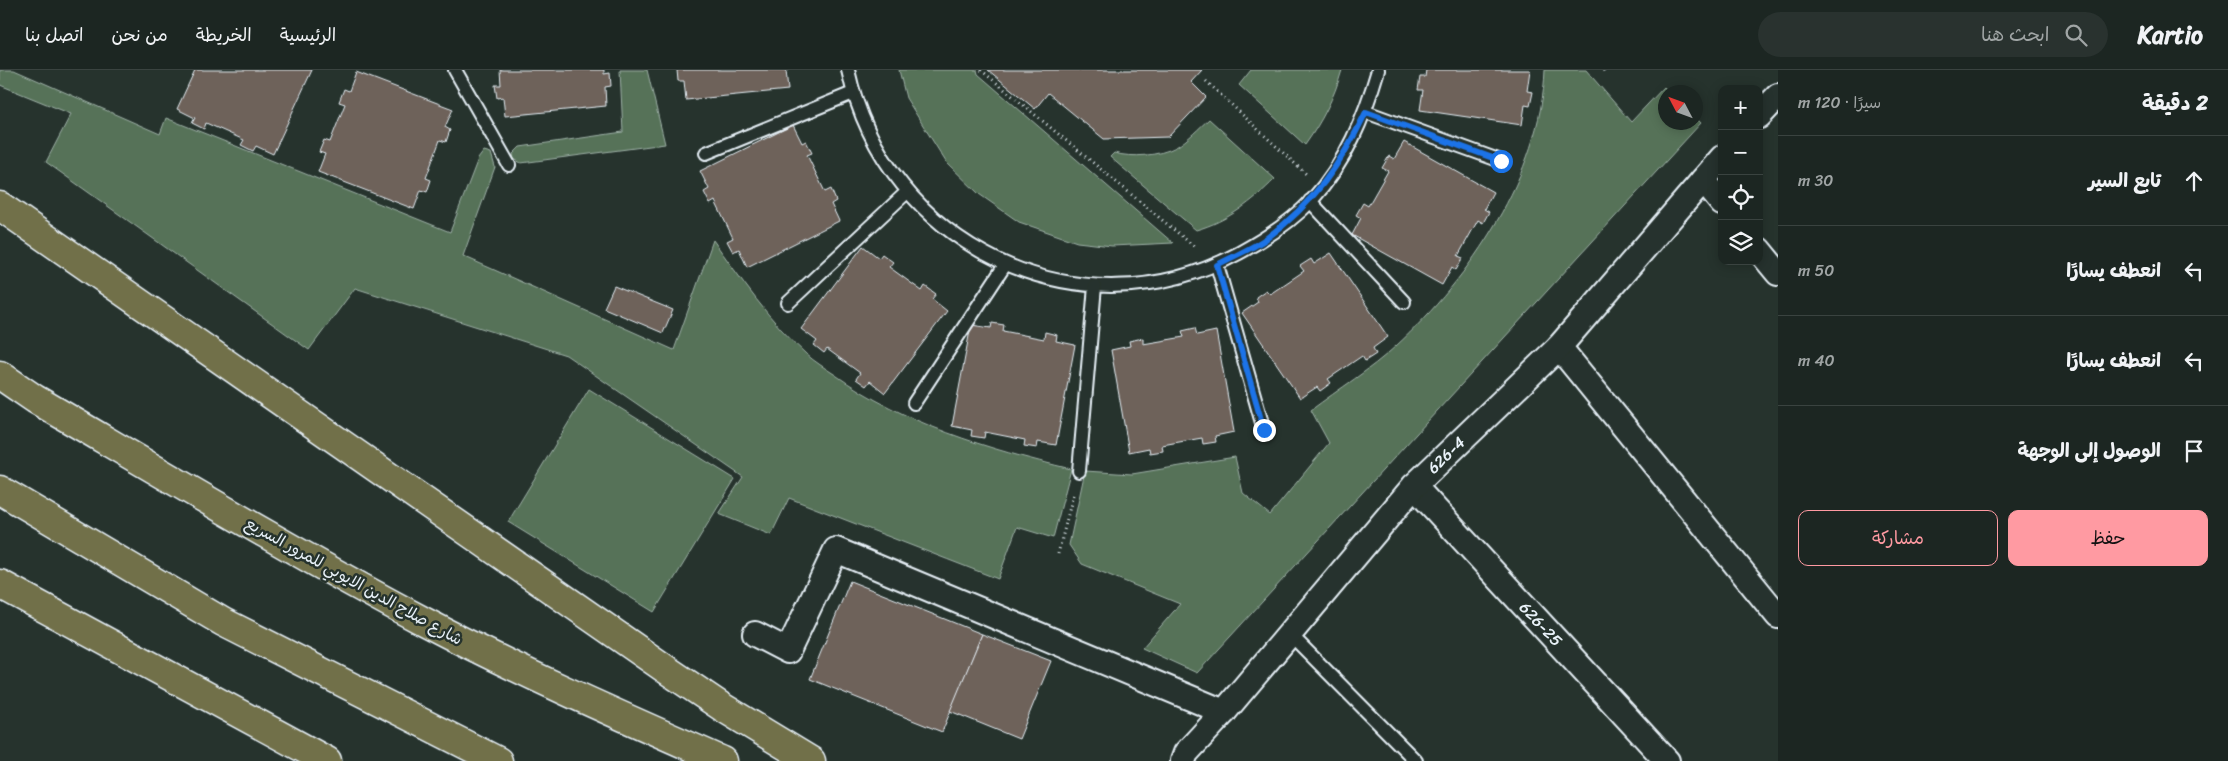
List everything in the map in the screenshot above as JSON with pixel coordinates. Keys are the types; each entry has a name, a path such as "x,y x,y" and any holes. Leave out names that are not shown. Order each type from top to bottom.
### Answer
{"highway":[{"path":"0,206 667,670 722,707 811,761"},
{"name":"شارع صلاح الدين الايوبي للمرور السريع","path":"0,375 44,404 277,541 425,622 493,656 723,761"},
{"path":"0,490 223,622 498,761"},
{"path":"0,584 327,761"}],"street":[{"path":"1763,112 1778,96"},
{"name":"626-4","path":"1183,761 1186,753 1224,712 1414,486 1559,347 1718,163"},
{"path":"1703,180 1718,198"},
{"path":"1763,255 1778,273"},
{"path":"1559,347 1778,616"},
{"name":"626-25","path":"1414,486 1667,761"},
{"path":"755,634 788,651 836,550 1224,712"}],"lane":[{"path":"848,70 853,93 866,128 884,162 907,192 936,221 962,240 1005,264 1034,275 1095,286 1157,283 1188,276 1217,265 1267,238 1310,201 1346,152 1366,112 1378,70"},
{"path":"452,71 509,165"},
{"path":"706,153 853,93"},
{"path":"1366,112 1501,161"},
{"path":"788,303 907,192"},
{"path":"1310,201 1404,302"},
{"path":"914,403 1005,264"},
{"path":"1217,265 1264,430"},
{"path":"1078,470 1095,286"},
{"path":"1289,633 1416,761"}],"path":[{"path":"981,70 1217,265"},
{"path":"1206,81 1321,188"},
{"path":"1058,554 1078,470"}],"green space":[{"path":"0,70 14,70 160,134 166,118 450,232 478,159 484,151 491,153 495,167 463,256 674,350 713,240 756,300 793,342 816,362 861,392 918,421 948,433 1009,453 1071,469 1053,538 1017,527 998,579 789,498 771,535 719,514 743,477 566,355 355,288 309,350 46,162 71,114 0,85"},
{"path":"620,70 647,70 665,144 521,163 514,159 513,154 520,147 623,132"},
{"path":"899,70 977,70 978,74 1173,243 1112,246 1077,242 1019,222 979,194 946,162 906,98"},
{"path":"1251,70 1342,70 1327,109 1305,145 1239,85"},
{"path":"1545,70 1586,70 1631,122 1658,93 1658,130 1695,130 1197,673 1142,648 1180,604 1082,564 1069,545 1085,471 1132,474 1235,457 1243,493 1270,515 1329,443 1311,410 1376,363 1396,346 1450,289 1475,256 1497,222 1516,185 1530,147 1540,109"},
{"path":"1209,119 1275,179 1239,210 1219,221 1196,230 1110,157 1114,153 1121,155 1145,155 1169,150 1185,141"},
{"path":"589,389 735,479 654,612 508,522"}],"building":[{"path":"195,70 312,70 273,154 256,146 253,151 241,145 244,140 206,123 204,129 192,123 195,118 177,109"},
{"path":"500,70 604,70 604,74 610,73 611,86 605,87 606,106 505,116 503,97 497,98 495,85 501,85"},
{"path":"677,70 786,70 788,90 686,100 684,81 678,81"},
{"path":"988,70 1202,70 1191,82 1206,97 1168,137 1104,139 1048,93 1035,109"},
{"path":"1426,70 1530,70 1527,91 1533,92 1530,106 1525,105 1522,125 1420,110 1423,90 1418,90 1420,77 1425,77"},
{"path":"356,72 453,109 445,127 450,130 446,142 440,140 426,178 431,180 427,192 421,190 414,209 318,172 325,154 319,152 324,140 330,142 345,104 339,102 344,89 349,91"},
{"path":"793,125 802,143 806,141 812,153 807,155 825,192 831,189 836,201 831,204 839,221 747,267 739,249 733,252 727,241 733,238 715,201 710,204 704,192 709,189 700,171"},
{"path":"1404,142 1493,192 1484,209 1489,212 1483,223 1478,220 1458,256 1463,258 1456,270 1452,267 1442,285 1352,235 1361,218 1356,215 1363,203 1368,206 1388,171 1382,168 1389,156 1394,159"},
{"path":"863,246 879,258 882,254 893,262 889,267 922,291 925,286 936,294 932,299 947,311 885,393 870,381 866,386 856,379 860,373 827,349 824,353 814,345 817,341 801,329"},
{"path":"1331,253 1388,337 1373,348 1376,354 1365,361 1362,356 1328,379 1331,383 1320,391 1317,387 1300,398 1242,313 1258,302 1256,297 1266,290 1270,294 1304,271 1300,266 1311,259 1314,264"},
{"path":"614,286 673,310 663,333 604,308"},
{"path":"992,323 1004,325 1003,331 1044,339 1045,332 1057,335 1056,341 1075,345 1056,445 1038,442 1037,448 1024,446 1025,440 985,432 984,438 971,436 972,430 952,426 971,325 991,328"},
{"path":"1195,328 1197,335 1216,331 1234,432 1215,436 1216,442 1203,444 1202,438 1162,445 1163,451 1150,453 1149,448 1129,452 1111,350 1130,346 1129,341 1143,338 1143,344 1184,337 1182,331"},
{"path":"850,581 982,634 942,732 810,679"},
{"path":"982,634 1051,661 1019,739 950,711"}],"route":[{"path":"1264,430 1217,265 1267,238 1310,201 1346,152 1366,112 1501,161"}]}
